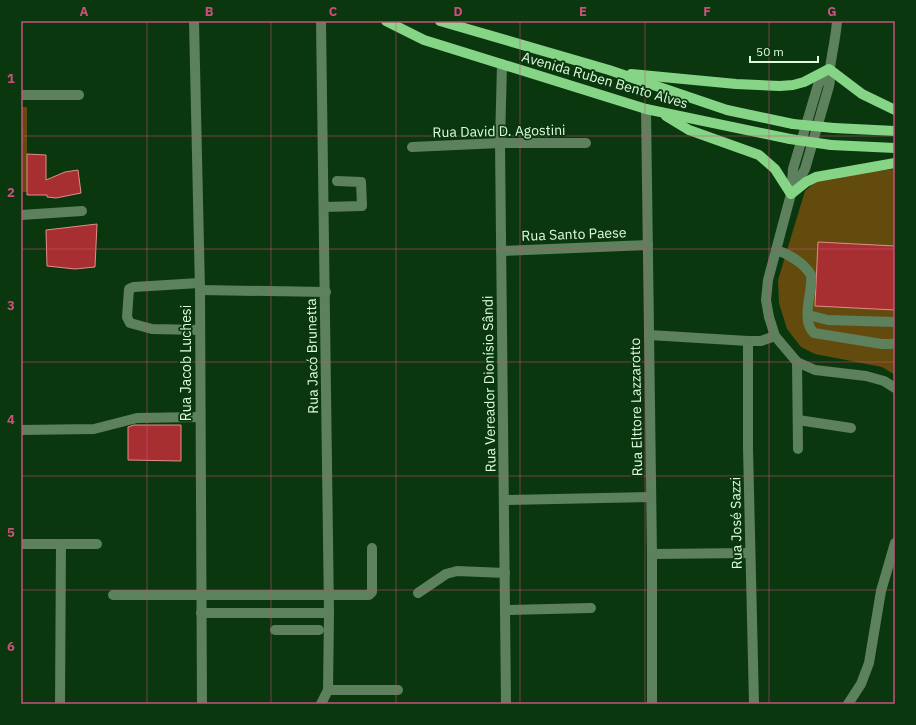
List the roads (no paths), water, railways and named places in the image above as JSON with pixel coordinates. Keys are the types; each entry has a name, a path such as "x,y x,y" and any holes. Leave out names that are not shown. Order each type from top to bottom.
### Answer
{"main road":[{"name":"Avenida Ruben Bento Alves","path":"386,21 424,40 662,114 790,139 831,145 895,148"},
{"name":"Avenida Ruben Bento Alves","path":"440,21 609,70 720,108 756,118 793,124 834,128 895,131"},
{"path":"609,70 631,74 780,86 804,82 829,70 862,94 895,110"},
{"path":"662,114 689,130 759,155 775,169 791,194 806,182 816,177 895,163"}],"street":[{"name":"Rua Jacob Luchesi","path":"194,21 200,286 200,595 202,704"},
{"name":"Rua Jacó Brunetta","path":"321,21 326,292 329,596 328,690"},
{"path":"837,21 834,50 829,70 818,85 793,169 791,194 768,280 766,300 769,317 775,336 796,362 815,370 866,376 884,381 895,388"},
{"name":"Rua Vereador Dionísio Sândi","path":"502,64 500,143 506,704"},
{"path":"21,95 79,95"},
{"name":"Rua Elttore Lazzarotto","path":"646,109 652,554 652,704"},
{"name":"Rua David D. Agostini","path":"412,146 500,143 586,143"},
{"path":"324,207 362,206 361,182 337,181"},
{"path":"21,215 82,211"},
{"name":"Rua Santo Paese","path":"501,251 648,245"},
{"path":"776,250 787,253 808,270 811,275 808,315 809,328 814,333 882,344 891,344 895,342"},
{"path":"200,330 152,329 130,323 127,317 129,290 134,287 200,286 326,292"},
{"path":"808,315 828,320 895,322"},
{"path":"649,335 748,341 761,341 775,336"},
{"name":"Rua José Sazzi","path":"748,341 750,553 754,704"},
{"path":"796,362 798,449"},
{"path":"21,430 94,429 137,418 200,417"},
{"path":"798,420 851,428"},
{"path":"504,500 651,496"},
{"path":"21,544 97,544"},
{"path":"60,704 61,544"},
{"path":"113,595 371,595 372,548"},
{"path":"848,704 861,684 869,663 881,591 894,548"},
{"path":"652,554 750,553"},
{"path":"418,593 446,574 457,571 505,573"},
{"path":"504,610 591,608"},
{"path":"201,613 329,613"},
{"path":"296,614 296,630"},
{"path":"275,630 319,630"},
{"path":"321,704 328,690 398,690"}]}
